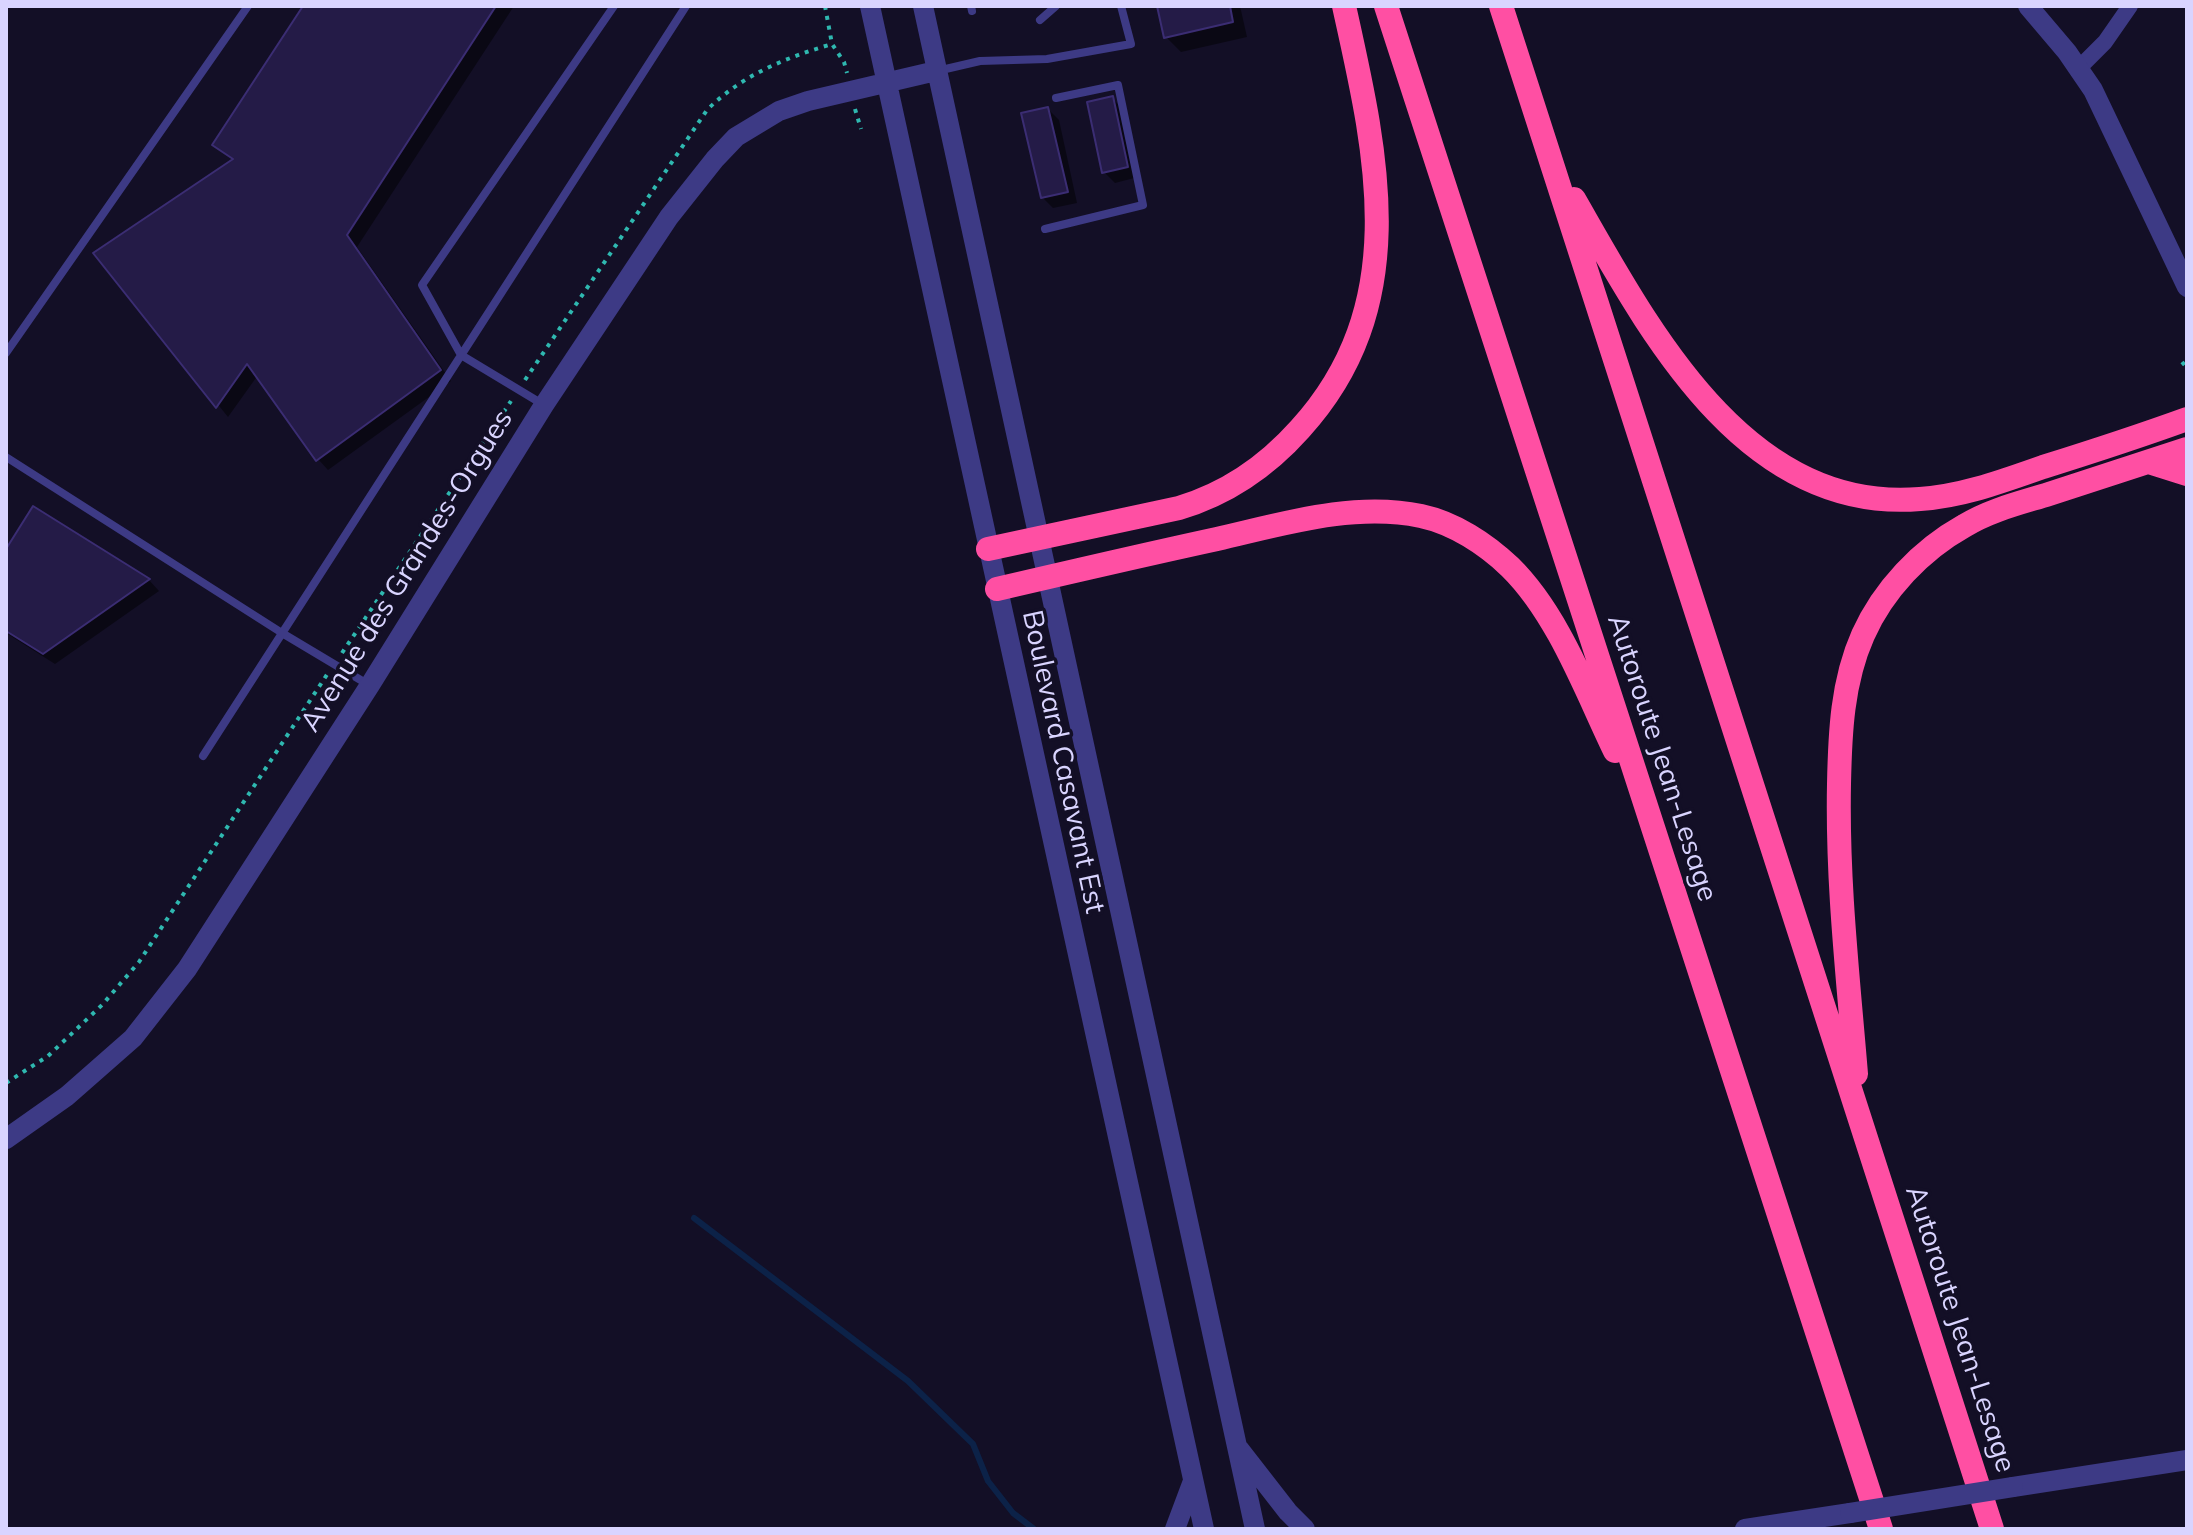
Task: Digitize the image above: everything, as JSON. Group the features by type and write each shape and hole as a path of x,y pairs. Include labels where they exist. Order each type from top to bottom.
{"highway":[{"path":"988,549 1179,508 1216,494 1242,479 1285,445 1320,405 1339,377 1359,335 1370,298 1378,215 1371,142 1344,6"},
{"name":"Autoroute Jean-Lesage","path":"1386,6 1881,1529"},
{"name":"Autoroute Jean-Lesage","path":"1501,6 1992,1529"},
{"path":"1549,155 1637,307 1688,378 1751,443 1782,466 1810,480 1852,494 1880,499 1937,497 1970,491 2187,419"},
{"path":"1860,1116 1842,920 1838,826 1842,722 1852,667 1863,635 1878,606 1899,580 1927,551 1953,532 2004,507 2187,449"},
{"path":"2149,462 2187,474"},
{"path":"997,589 1295,521 1343,513 1404,513 1442,523 1496,555 1536,599 1554,627 1652,827"}],"street":[{"name":"Boulevard Casavant Est","path":"870,6 1204,1529"},
{"name":"Boulevard Casavant Est","path":"923,6 1255,1529"},
{"path":"2028,6 2079,68 2107,116 2187,287"},
{"path":"2079,68 2105,42 2130,6"},
{"name":"Avenue des Grandes-Orgues","path":"6,1139 67,1096 133,1038 187,969 370,685 544,405 669,217 715,159 736,137 779,111 808,101 936,71"},
{"path":"1237,1446 1305,1529"},
{"path":"1745,1529 2187,1460"},
{"path":"1175,1529 1193,1481"}],"lane":[{"path":"6,353 248,6"},
{"path":"544,405 461,355 422,285 614,6"},
{"path":"203,756 686,6"},
{"path":"1040,20 1056,6"},
{"path":"936,71 980,61 1047,59 1131,44 1121,6"},
{"path":"1045,229 1143,205 1118,85 1056,98"},
{"path":"6,457 282,633 370,685"}],"path":[{"path":"825,6 832,44 844,62"},
{"name":"Avenue des Grandes-Orgues","path":"6,1083 48,1056 102,1005 139,962 334,664 707,110 728,90 773,63 832,44"},
{"path":"2182,362 2187,368"}],"building":[{"path":"303,6 496,6 347,235 441,370 316,461 247,364 216,408 93,253 233,159 212,145"},
{"path":"1157,6 1230,6 1233,22 1164,38"},
{"path":"1113,96 1128,167 1102,173 1087,102"},
{"path":"1048,107 1068,192 1041,198 1021,113"},
{"path":"33,506 150,579 43,654 6,631 6,549"}],"waterway":[{"path":"694,1218 908,1381 973,1444 988,1481 1013,1513 1034,1529"}]}
